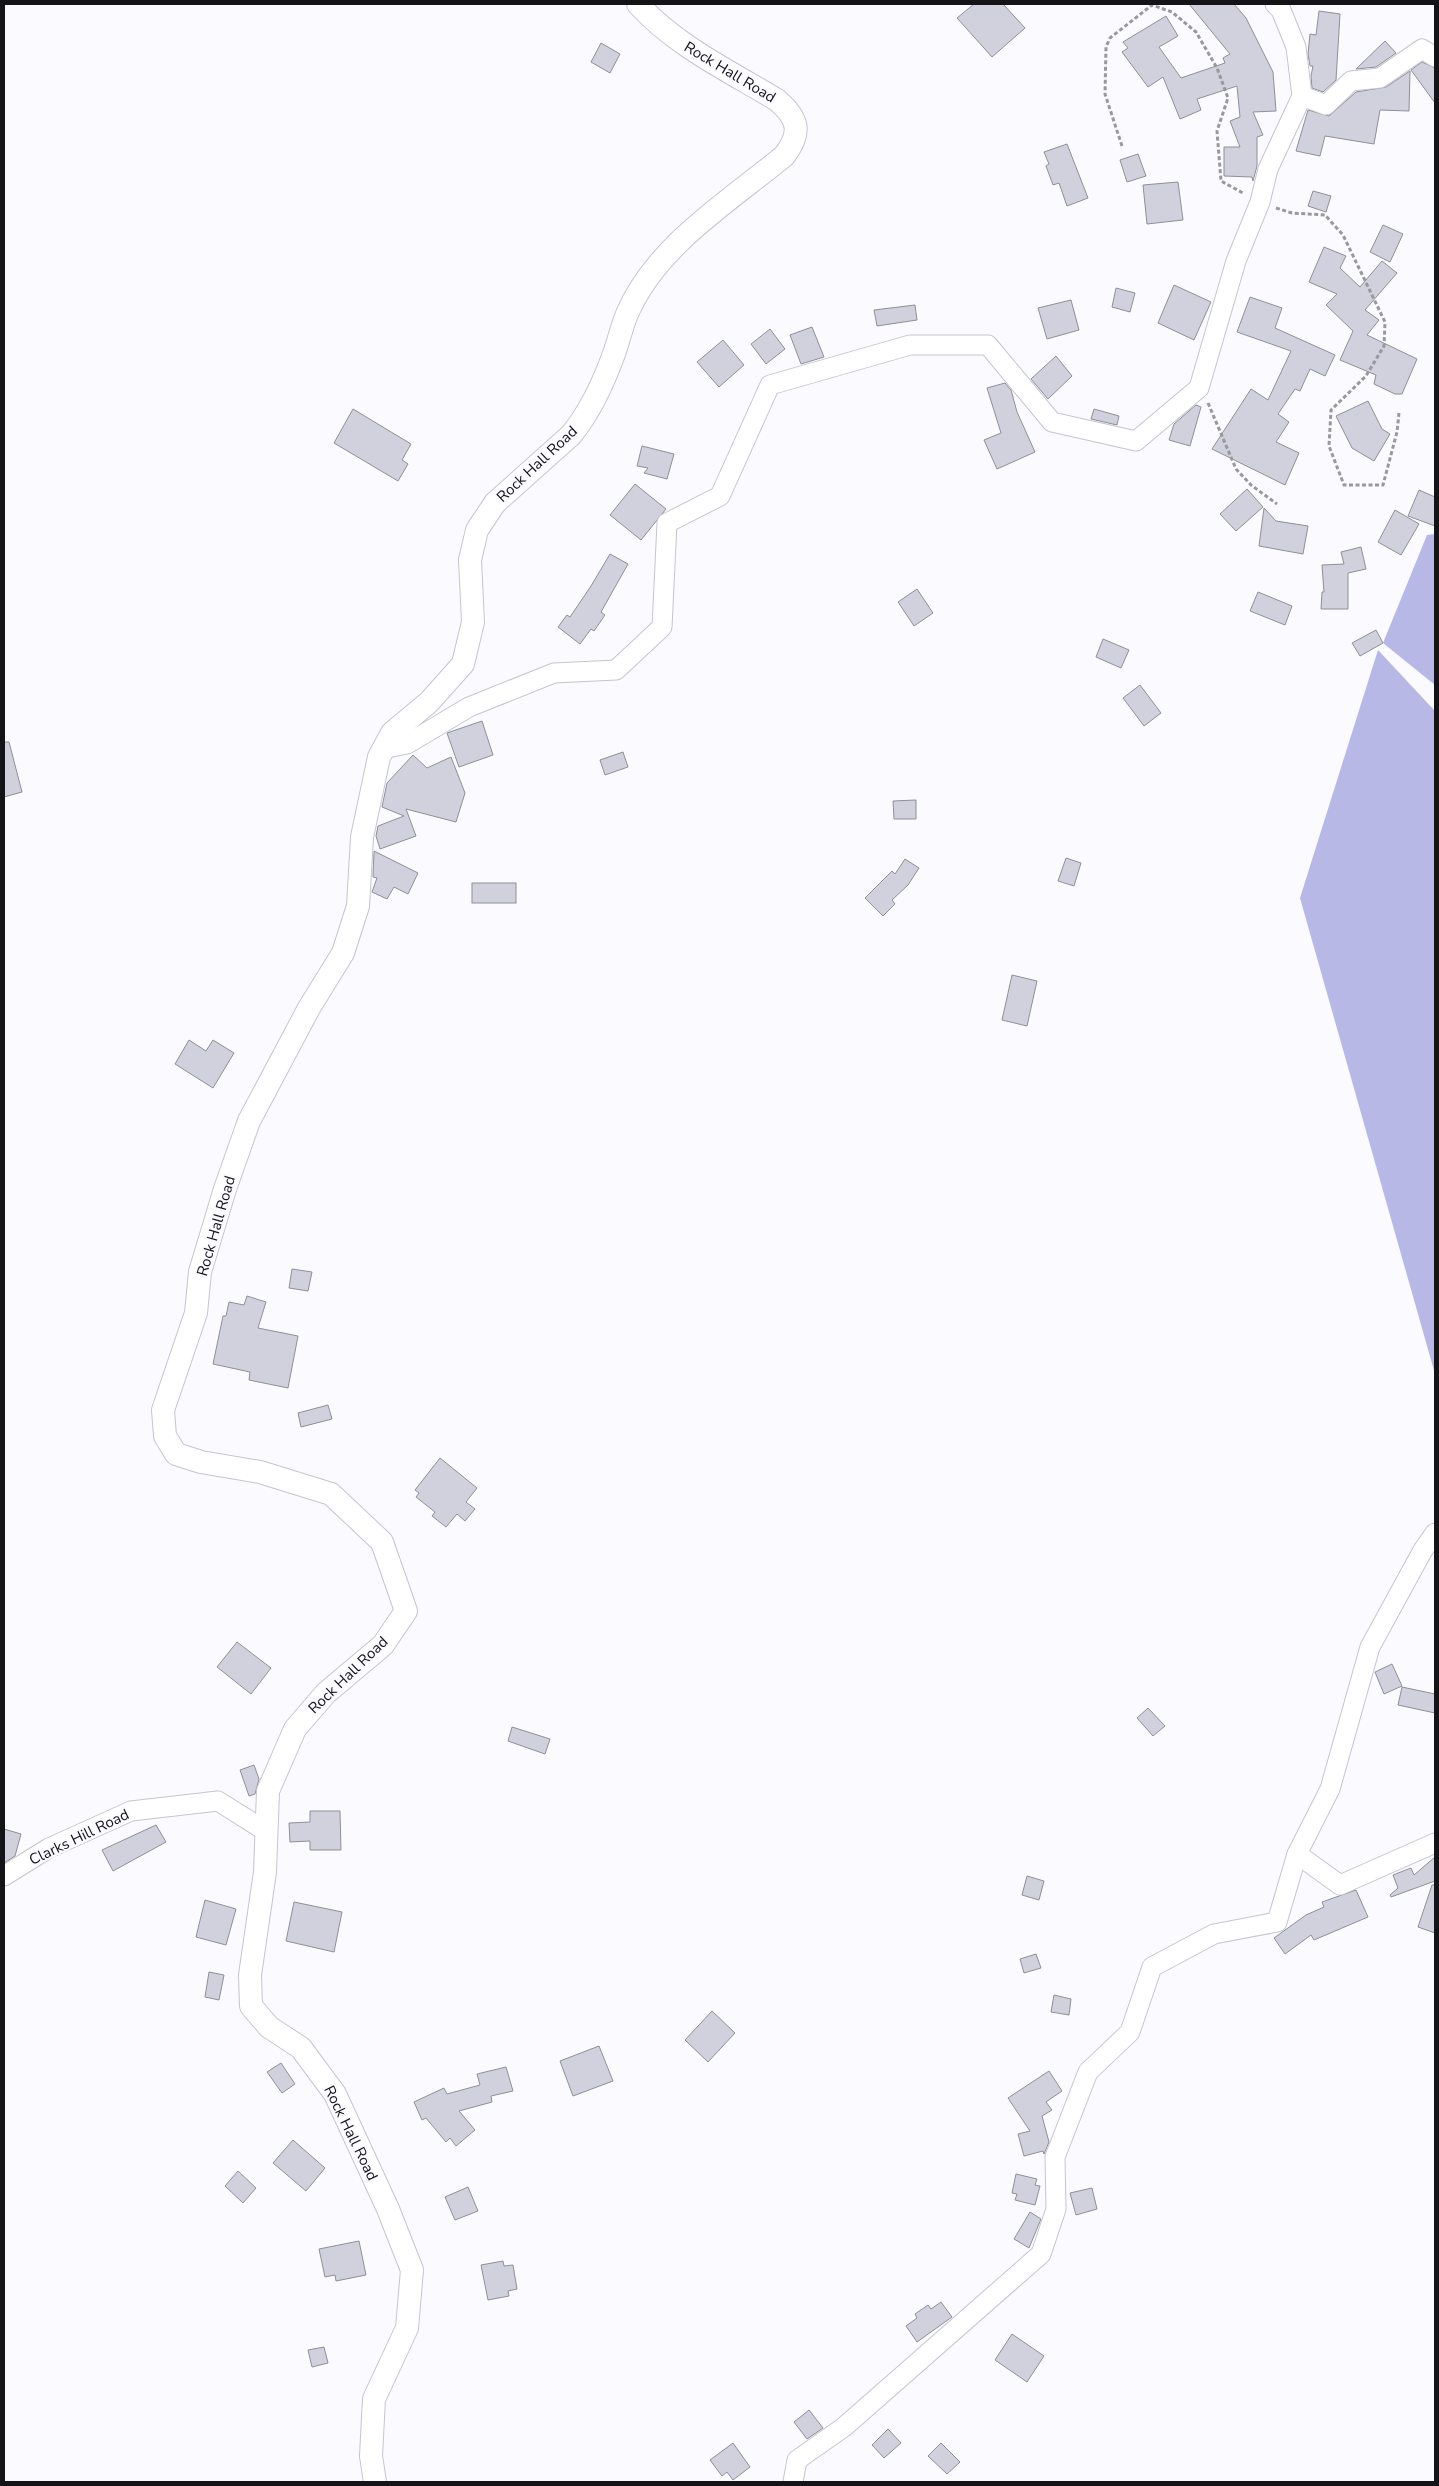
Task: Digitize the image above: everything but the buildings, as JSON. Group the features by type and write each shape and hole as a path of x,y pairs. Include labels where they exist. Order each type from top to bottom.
{"street":[{"name":"Rock Hall Road","path":"375,2482 371,2456 374,2399 407,2328 412,2270 388,2209 335,2094 301,2048 269,2027 251,2006 250,1975 266,1872 268,1791 295,1730 326,1693 383,1645 406,1611 382,1542 332,1494 260,1472 201,1462 176,1454 165,1436 163,1410 196,1313 200,1272 225,1189 249,1121 305,1016 343,953 358,906 362,837 379,757 392,733 429,702 463,664 473,622 470,560 477,530 495,503 571,435 582,422 615,352 627,314 651,273 690,233 784,156 794,143 796,127 790,111 777,100 675,38 654,22 638,4"},
{"path":"379,757 387,748 407,744 470,707 554,673 616,670 636,652 662,627 667,522 720,496 770,385 910,344 988,345 1052,422 1136,441 1198,388 1236,262 1260,202 1268,169 1302,96 1296,47 1281,10 1275,4"},
{"path":"1302,96 1326,105 1351,82 1380,78 1422,50 1435,57"},
{"path":"792,2482 797,2460 844,2427 1041,2254 1056,2209 1055,2157 1088,2072 1130,2032 1152,1967 1214,1934 1276,1922 1298,1854 1330,1789 1370,1647 1423,1550 1435,1533"},
{"name":"Clarks Hill Road","path":"4,1876 49,1848 131,1811 218,1801 267,1832"},
{"path":"1298,1854 1340,1885 1435,1844"}],"path":[{"path":"1122,146 1105,94 1106,47 1110,38 1152,5 1172,12 1196,32 1218,68 1228,98 1217,131 1221,181 1260,202 1292,213 1324,215 1343,235 1385,322 1384,346 1366,376 1331,410 1329,446 1344,485 1383,485 1397,432 1399,413"},
{"path":"1198,388 1225,439 1236,469 1251,485 1278,504"}],"shaded area":[{"path":"1435,534 1435,685 1383,643 1427,535"},
{"path":"1378,650 1435,711 1435,1374 1300,898"}]}
